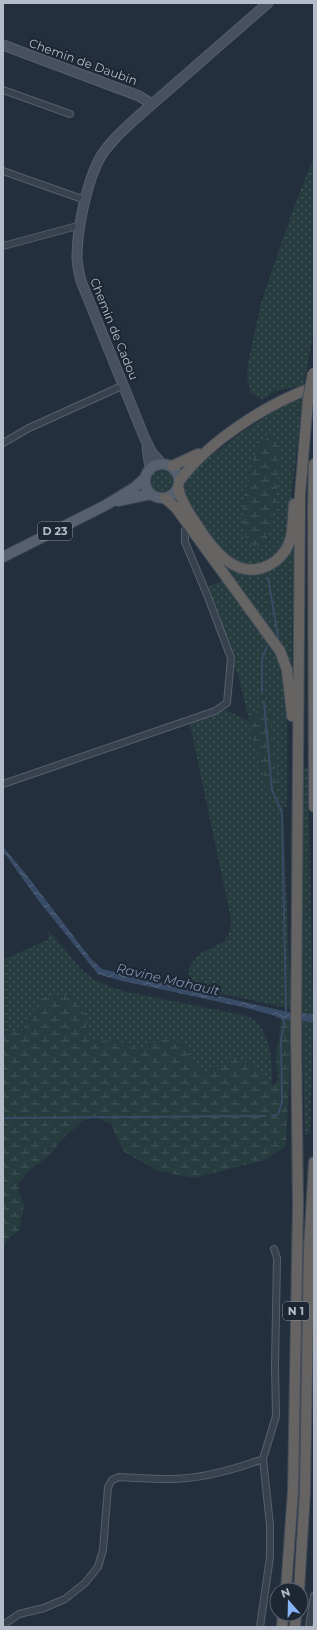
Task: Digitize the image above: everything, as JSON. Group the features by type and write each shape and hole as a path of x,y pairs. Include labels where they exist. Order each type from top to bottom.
{"highway":[{"name":"N 1","path":"287,1582 293,1491 298,1204 296,998 300,494 308,400 313,369"},
{"path":"172,466 208,449 271,406 296,393 314,387"},
{"path":"208,449 190,466 179,484 180,495 187,510 201,531 223,558 236,567 248,570 257,570 277,560 282,556 288,544 291,537 294,502 302,460"},
{"path":"314,464 314,807"},
{"path":"165,498 176,508 188,524 283,656 287,670 297,762"},
{"name":"N 1","path":"299,1582 305,1493 309,1249 314,1162"}],"main road":[{"name":"Chemin de Cadou","path":"161,463 152,453 145,439 81,281 77,254 85,200 96,167 106,149 122,131 268,3"},
{"name":"Chemin de Daubin","path":"3,45 139,96 152,104"},
{"name":"Chemin de Cadou","path":"145,439 150,468"},
{"path":"161,463 172,466 178,472 179,484 174,494 165,498 157,497 151,494 147,489 145,478 150,468 161,463"},
{"name":"D 23","path":"3,557 106,505 134,488 145,478"},
{"name":"D 23","path":"106,505 151,494"}],"street":[{"path":"3,90 70,114"},
{"path":"3,171 85,200"},
{"path":"3,246 81,225"},
{"path":"3,443 29,428 124,385"},
{"path":"3,784 215,712 227,702 231,658 185,542 184,533 188,524"},
{"path":"260,1627 267,1585 271,1539 263,1459 276,1416 275,1366 277,1258 274,1248"},
{"path":"3,1625 19,1614 44,1608 65,1599 85,1583 98,1567 103,1550 108,1488 112,1480 120,1477 170,1479 199,1476 228,1470 263,1459"},
{"path":"308,1627 314,1596"}],"green space":[{"path":"314,157 314,330 304,385 275,391 261,399 251,393 247,377 248,363 261,303 295,204"},
{"path":"303,395 287,538 280,555 254,567 233,563 210,537 204,525 188,504 185,486 188,475 195,466 210,457 235,437 277,409"},
{"path":"269,437 274,437 278,440 279,465 277,494 268,533 263,544 256,546 252,545 246,539 243,527 243,512 252,463 262,442"},
{"path":"162,466 172,470 176,480 172,490 162,494 152,490 148,480 152,470"},
{"path":"292,550 294,550 292,665 290,666 281,646 227,568 246,574 264,573 279,565"},
{"path":"225,580 266,635 282,665 287,703 287,807 283,807 291,1009 196,988 191,980 188,970 198,955 226,939 230,928 231,919 189,720 219,710 227,710 249,721 240,681 236,670 233,667 231,653 207,587","holes":["272,715 276,792 271,792 266,786 249,721"]},
{"path":"270,586 272,588 277,625 275,627 269,610 268,587"},
{"path":"258,709 268,709 272,715 276,792 270,792 266,786 251,733 249,721"},
{"path":"303,768 310,768 309,815 313,1015 302,1013"},
{"path":"48,931 80,968 94,980 122,991 247,1016 252,1019 264,1032 270,1049 272,1084 266,1082 248,1063 227,1059 215,1069 203,1073 189,1059 187,1049 151,1043 138,1049 119,1042 95,1039 89,1037 87,1033 87,1026 35,1008 33,1017 21,1031 3,1034 3,960 47,940 49,936"},
{"path":"56,995 69,996 81,1005 84,1011 88,1034 93,1039 117,1041 138,1049 161,1039 174,1040 182,1043 187,1049 189,1059 203,1073 216,1069 227,1059 237,1057 248,1063 266,1082 274,1085 278,1080 276,1060 281,1019 292,1020 286,1146 265,1160 194,1178 158,1171 123,1151 111,1124 95,1117 84,1120 62,1139 50,1155 30,1170 18,1184 24,1206 19,1230 8,1239 3,1247 3,1034 21,1031 33,1017 35,1008 42,998"},
{"path":"308,1020 313,1022 310,1133 305,1135 302,1021"}],"water":[{"path":"3,847 25,873 91,959 102,969 292,1013 314,1015 314,1022 281,1019 243,1007 118,980 98,974 38,900 3,851"}],"waterway":[{"path":"268,578 278,636"},
{"path":"262,692 262,659 267,646"},
{"path":"264,702 272,790 282,813 286,1012"},
{"path":"272,1116 278,1114 282,1103 281,1039 284,1025 283,1018"},
{"path":"3,1118 265,1116"}],"water label":[{"name":"Ravine Mahault","path":"168,979"}]}
